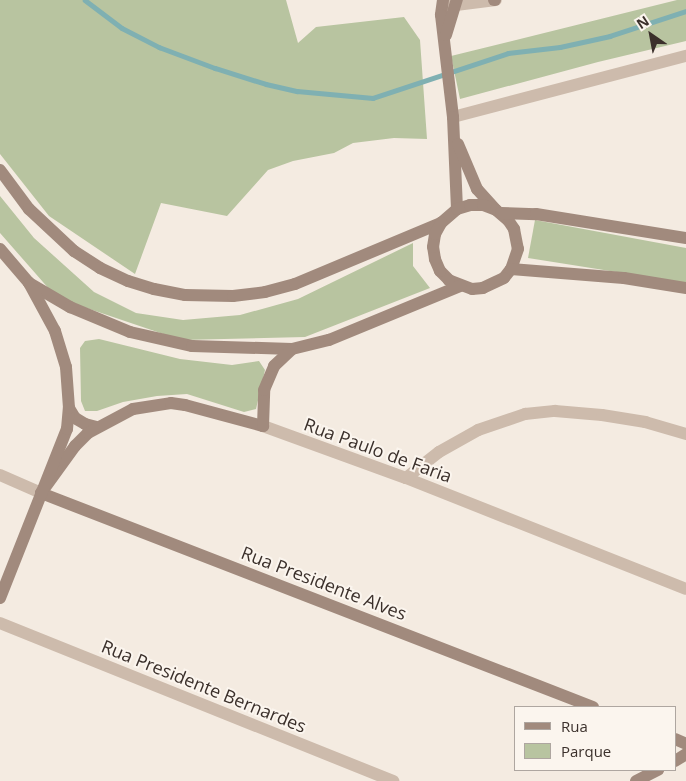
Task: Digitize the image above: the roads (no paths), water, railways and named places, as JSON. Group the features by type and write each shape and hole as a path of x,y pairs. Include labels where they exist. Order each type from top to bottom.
{"street":[{"path":"457,209 453,117 442,2 495,0"},
{"path":"445,44 457,2"},
{"path":"453,117 686,56"},
{"path":"441,222 435,234 433,247 440,271 449,280 460,286 472,289 489,286 504,278 511,269 518,249 514,229 477,189 454,135"},
{"path":"0,170 29,210 74,251 100,268 128,280 154,289 185,295 241,295 265,292 295,284 441,222 457,209 470,205 483,205 498,211 536,214 686,238"},
{"path":"0,249 29,283 55,331 66,367 69,408 67,429 0,598"},
{"path":"511,269 624,278 686,288"},
{"path":"29,283 70,307 130,332 192,346 292,348 329,340 460,286"},
{"path":"263,426 264,390 274,366 292,348"},
{"name":"Rua Paulo de Faria","path":"41,493 75,446 96,427 133,409 171,403 263,426 406,478 686,589"},
{"path":"69,408 76,418 85,424 96,427"},
{"path":"406,478 439,452 478,430 525,414 555,411 602,414 645,422 686,434"},
{"path":"0,475 41,493"},
{"name":"Rua Presidente Alves","path":"41,493 590,706"},
{"name":"Rua Presidente Bernardes","path":"0,623 394,781"},
{"path":"636,781 656,771"}],"waterway":[{"path":"85,0 122,28 159,47 215,68 266,84 297,91 373,98 508,53 560,47 610,36 686,11"}]}
